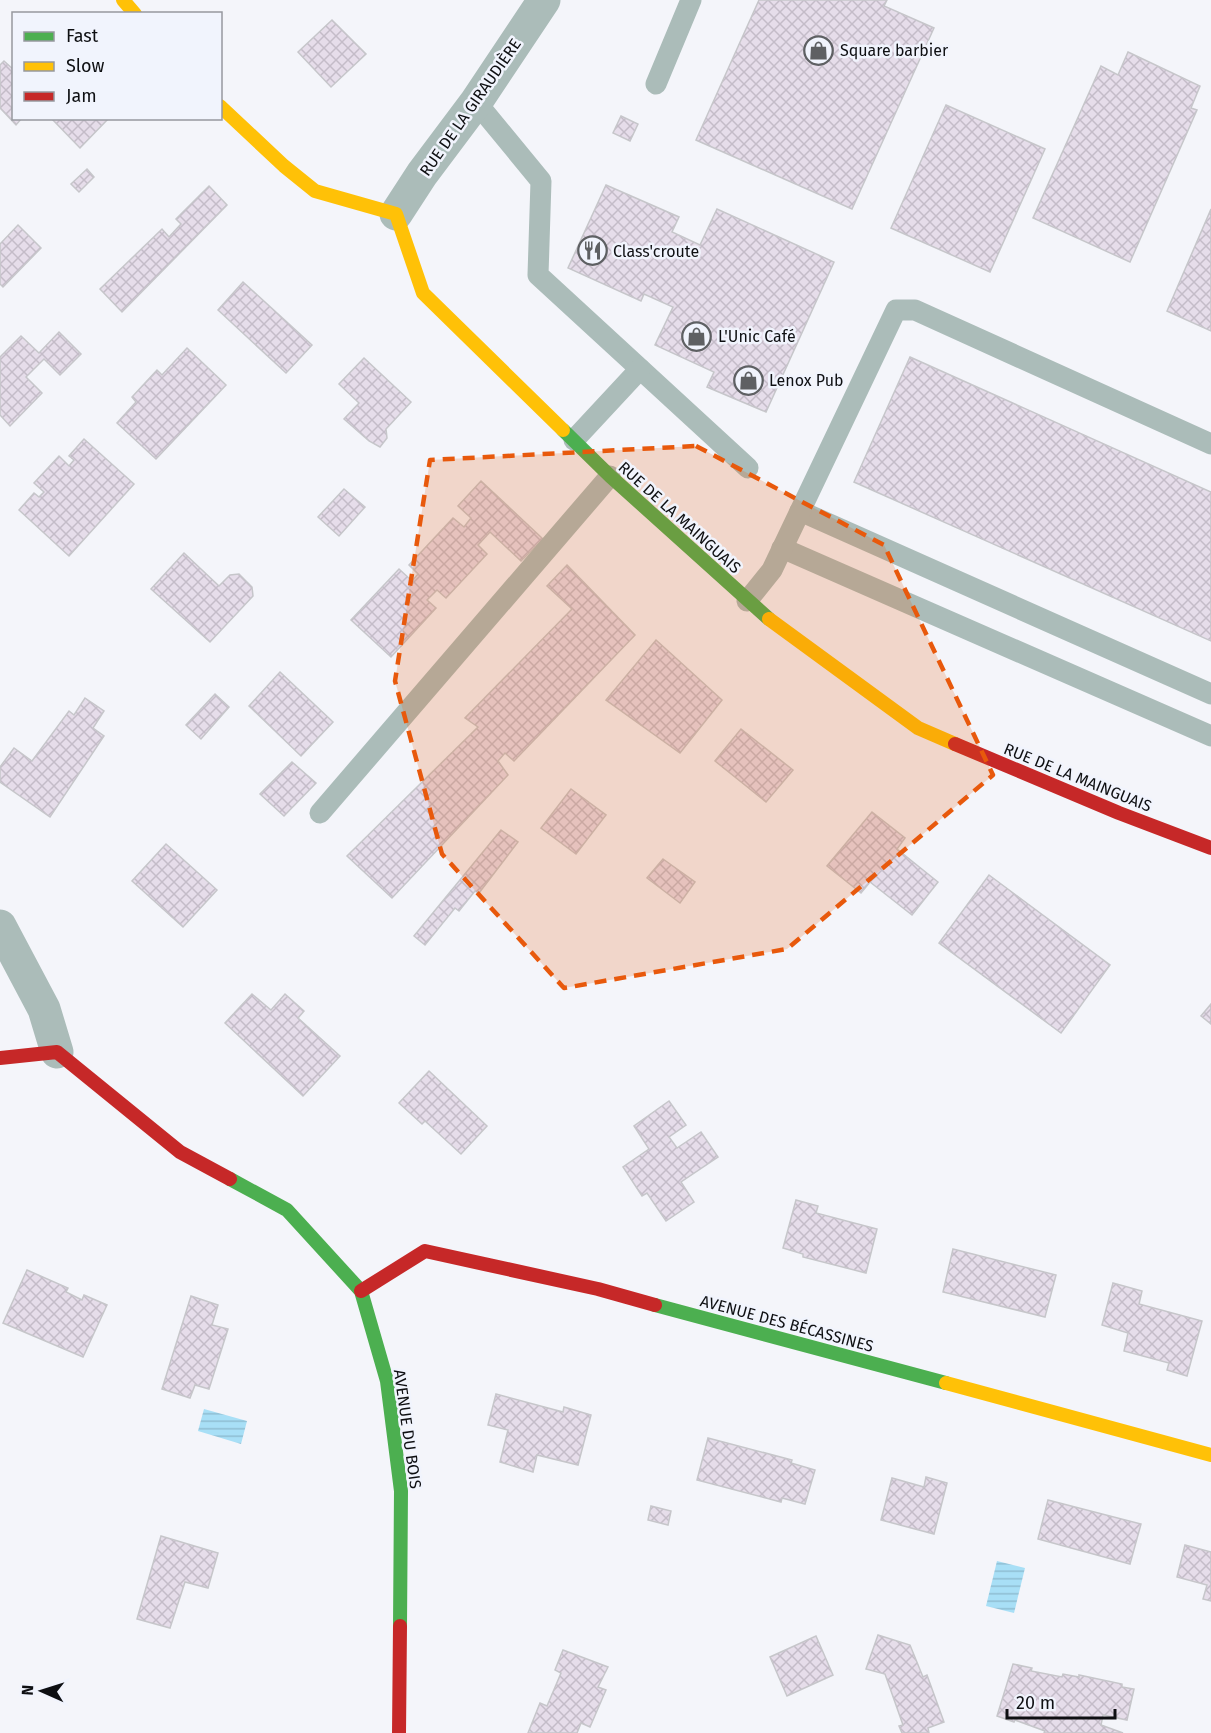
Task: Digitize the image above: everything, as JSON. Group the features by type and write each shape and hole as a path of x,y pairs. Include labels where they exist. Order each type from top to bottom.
{"street":[{"path":"123,0 133,12"},
{"name":"RUE DE LA GIRAUDIÈRE","path":"396,214 422,174 476,102 544,0"},
{"path":"222,108 284,166 315,191 396,214"},
{"name":"RUE DE LA MAINGUAIS","path":"396,214 423,293 610,476 758,611 918,728 1119,813 1211,848"},
{"path":"0,926 44,1009 57,1052 0,1058"},
{"name":"AVENUE DU BOIS","path":"57,1052 180,1152 287,1210 361,1292 387,1381 401,1491 399,1733"},
{"name":"AVENUE DES BÉCASSINES","path":"361,1292 425,1251 598,1289 1211,1455"}],"lane":[{"path":"656,84 691,0"},
{"path":"476,102 541,181 538,275 748,468"},
{"path":"747,601 772,570 896,310 915,310 1211,444"},
{"path":"574,440 640,369"},
{"path":"320,813 610,476"},
{"path":"800,511 1211,694"},
{"path":"782,548 1211,736"}],"highlighted area":[{"path":"696,446 884,545 993,775 787,949 564,988 442,854 395,681 430,460"}],"water":[{"path":"204,1409 247,1421 241,1444 198,1431"},
{"path":"997,1561 1025,1568 1014,1613 986,1606"}],"building":[{"path":"759,0 887,0 884,6 934,28 852,209 696,140"},
{"path":"332,20 366,54 331,87 298,52"},
{"path":"1128,52 1200,86 1191,108 1197,110 1130,262 1033,218 1101,66 1118,75"},
{"path":"4,61 12,68 12,120 20,120 16,125 0,108 0,65"},
{"path":"946,105 1045,149 990,272 891,228"},
{"path":"621,116 638,124 630,141 613,133"},
{"path":"53,120 107,120 80,148"},
{"path":"87,169 94,177 79,192 71,184"},
{"path":"606,185 679,217 672,232 700,245 717,209 834,262 766,412 707,387 714,372 655,345 673,307 644,294 641,301 568,268"},
{"path":"209,186 227,205 122,312 100,289 162,229 169,237 181,224 176,219"},
{"path":"1211,209 1211,331 1167,311"},
{"path":"18,225 41,248 3,287 0,284 0,244"},
{"path":"243,282 312,345 286,373 218,310"},
{"path":"59,332 81,354 60,375 44,359 26,377 42,393 10,426 0,415 0,357 21,336 39,353"},
{"path":"187,348 226,385 156,459 117,423 136,402 132,397 157,370 162,375"},
{"path":"910,357 1211,492 1211,641 854,482"},
{"path":"364,358 411,402 386,429 387,438 380,447 369,441 344,419 359,403 339,384"},
{"path":"84,439 134,484 69,556 19,510 34,493 39,497 44,492 34,483 59,456 69,466 74,460 69,456"},
{"path":"481,481 543,539 521,561 490,532 478,545 487,554 446,598 437,590 427,600 436,608 391,657 351,620 399,569 412,581 418,574 409,565 453,518 464,527 471,518 458,506"},
{"path":"344,489 365,507 339,536 318,517"},
{"path":"184,553 219,586 230,575 239,574 252,587 253,596 210,642 151,589"},
{"path":"567,565 635,635 514,761 505,753 498,761 508,775 392,898 347,856 478,727 465,718 572,609 547,586"},
{"path":"656,640 722,700 680,753 606,700"},
{"path":"280,672 333,722 301,756 249,706"},
{"path":"215,694 229,707 201,739 186,725"},
{"path":"85,698 104,711 93,728 104,736 50,817 0,782 0,767 14,748 32,761 69,711 74,715"},
{"path":"741,729 793,770 766,802 715,761"},
{"path":"292,762 316,783 284,816 260,794"},
{"path":"571,789 606,815 576,854 541,828"},
{"path":"872,812 905,838 897,849 938,882 912,915 870,882 861,893 827,866"},
{"path":"501,830 518,842 479,893 475,891 459,911 455,908 425,945 414,936"},
{"path":"166,844 217,890 183,927 132,881"},
{"path":"663,859 695,882 680,903 647,878"},
{"path":"989,875 1110,965 1061,1033 939,943"},
{"path":"252,994 271,1010 285,994 304,1011 298,1018 340,1056 303,1096 225,1023"},
{"path":"1211,1004 1211,1024 1201,1016"},
{"path":"429,1071 487,1126 461,1154 425,1121 422,1124 399,1103"},
{"path":"669,1101 686,1125 669,1137 677,1148 701,1132 718,1157 681,1182 694,1202 666,1221 647,1193 642,1196 623,1167 649,1149 634,1126"},
{"path":"796,1200 818,1206 816,1213 877,1229 866,1273 803,1257 803,1254 783,1248"},
{"path":"953,1249 1056,1275 1045,1317 943,1292"},
{"path":"27,1270 68,1288 66,1292 82,1300 84,1295 107,1305 83,1357 3,1323"},
{"path":"1113,1283 1142,1291 1139,1304 1202,1321 1187,1376 1167,1370 1169,1363 1124,1351 1128,1333 1102,1325"},
{"path":"191,1296 218,1305 212,1325 228,1329 209,1389 195,1385 190,1398 162,1389"},
{"path":"496,1394 563,1412 564,1407 591,1415 578,1465 537,1455 533,1472 500,1462 508,1430 488,1425"},
{"path":"708,1438 792,1460 791,1463 815,1470 805,1504 782,1498 781,1502 697,1480"},
{"path":"926,1477 947,1483 934,1534 881,1520 892,1478 924,1487"},
{"path":"1048,1500 1141,1524 1130,1564 1038,1539"},
{"path":"651,1506 671,1511 668,1525 648,1520"},
{"path":"161,1536 218,1553 208,1588 185,1582 170,1628 137,1619"},
{"path":"1185,1545 1211,1552 1211,1601 1203,1599 1207,1585 1177,1577"},
{"path":"878,1635 910,1645 923,1677 927,1675 944,1722 928,1728 929,1733 902,1733 899,1726 903,1725 885,1674 866,1669"},
{"path":"816,1636 833,1675 787,1696 770,1657"},
{"path":"563,1650 608,1667 598,1687 606,1690 590,1727 581,1723 577,1733 528,1733 540,1703 547,1706 561,1673 555,1670"},
{"path":"1013,1664 1032,1668 1031,1671 1062,1677 1063,1674 1079,1677 1079,1675 1122,1684 1122,1687 1134,1689 1127,1720 1103,1715 1101,1725 1123,1733 1044,1733 1045,1731 1015,1720 1014,1722 997,1716"}],"traffic: fast":[{"path":"563,430 610,476 769,619"},
{"path":"230,1179 287,1210 361,1291 387,1381 401,1491 400,1626"},
{"path":"655,1305 946,1383"}],"traffic: slow":[{"path":"123,0 133,12"},
{"path":"222,108 284,166 315,191 396,214 423,293 563,430"},
{"path":"769,619 918,728 955,744"},
{"path":"946,1383 1211,1455"}],"traffic: jam":[{"path":"955,744 1119,813 1211,848"},
{"path":"0,1058 57,1052 180,1152 230,1179"},
{"path":"361,1291 425,1251 598,1289 655,1305"},
{"path":"399,1733 400,1626"}],"place":[{"name":"Square barbier","path":"819,50"},
{"name":"Class'croute","path":"592,251"},
{"name":"L'Unic Café","path":"697,336"},
{"name":"Lenox Pub","path":"748,380"}]}
